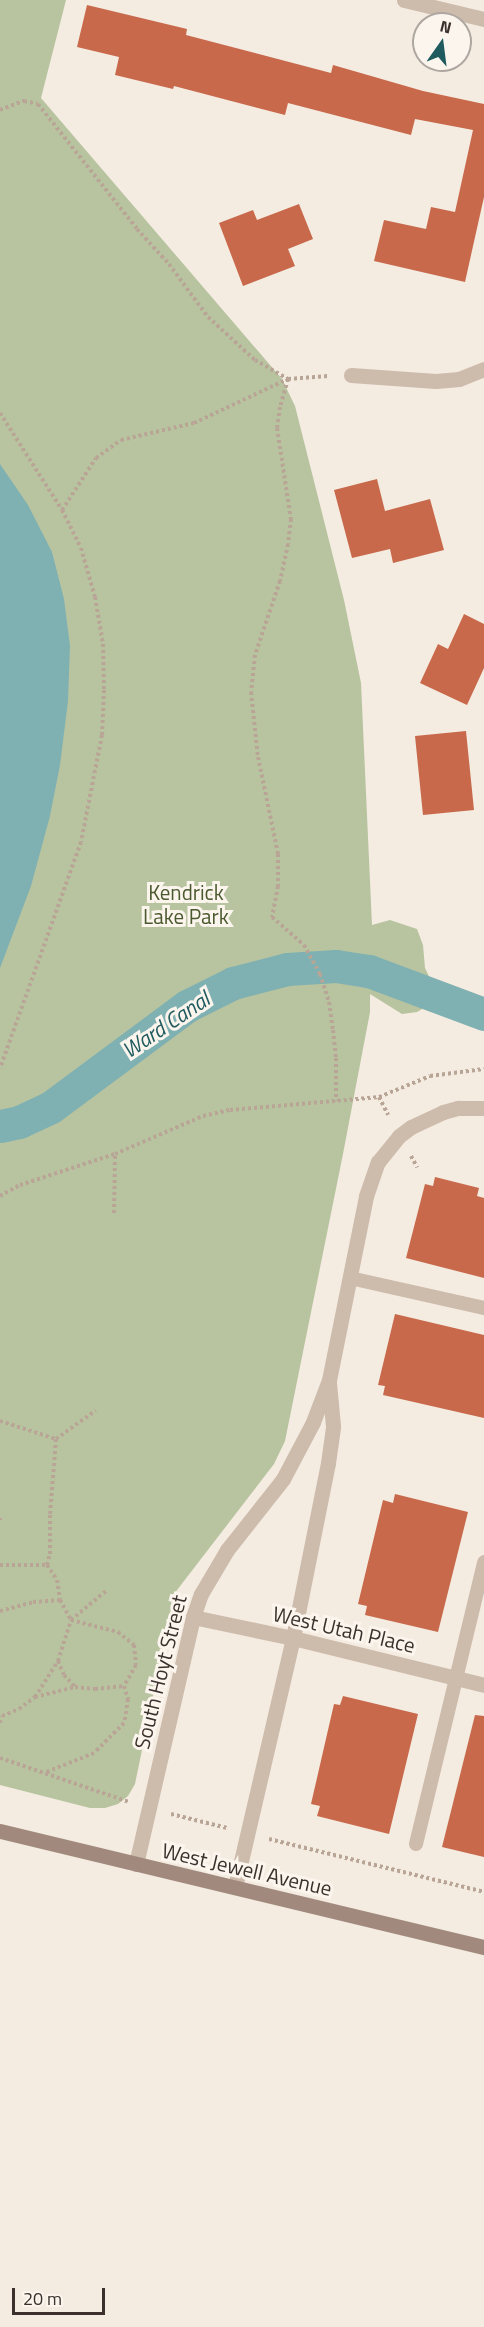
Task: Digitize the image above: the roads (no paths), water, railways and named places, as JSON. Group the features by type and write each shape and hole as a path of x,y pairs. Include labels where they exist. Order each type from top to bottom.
{"main road":[{"name":"West Jewell Avenue","path":"0,1831 484,1947"}],"street":[{"path":"404,0 484,19"},
{"path":"351,375 435,381 459,379 484,369"},
{"name":"South Hoyt Street","path":"136,1864 193,1617 210,1577 227,1550 283,1479 299,1452 329,1380 366,1196 378,1161 399,1136 443,1112 458,1108 484,1108"},
{"name":"South Hoyt Street","path":"235,1887 293,1638 330,1451 333,1426 329,1380"},
{"name":"West Utah Place","path":"193,1617 293,1638 484,1685"}],"lane":[{"path":"350,1278 484,1308"},
{"path":"416,1844 484,1562"}],"water":[{"path":"0,464 28,505 52,552 64,599 70,646 68,701 60,765 50,816 31,886 0,968"}],"waterway":[{"name":"Ward Canal","path":"0,1126 19,1122 51,1107 187,1006 233,983 287,969 336,966 369,971 484,1014"}],"park label":[{"name":"Kendrick Lake Park","path":"186,904"}]}
